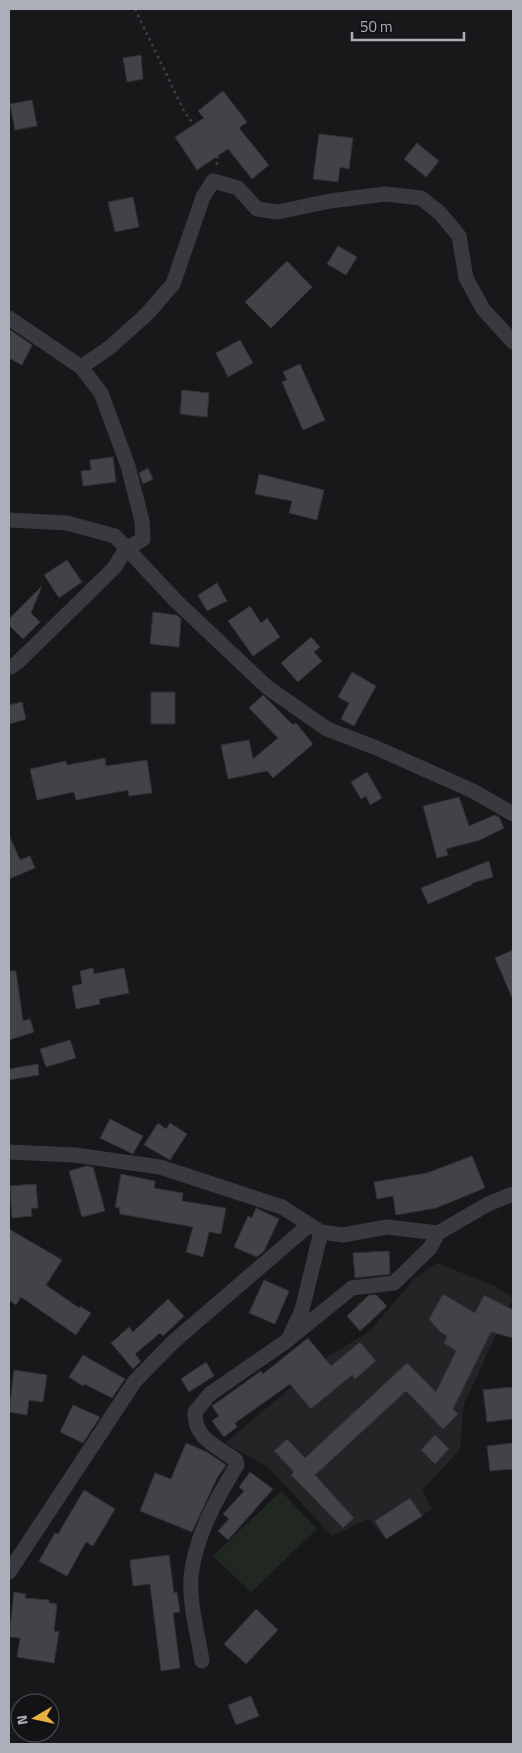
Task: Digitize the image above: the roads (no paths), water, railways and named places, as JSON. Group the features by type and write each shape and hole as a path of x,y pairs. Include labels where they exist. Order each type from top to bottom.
{"street":[{"path":"81,367 109,348 147,314 173,284 204,197 213,181 238,188 257,209 278,212 330,201 385,194 421,198 440,213 460,236 466,278 483,309 513,342"},
{"path":"9,318 81,367 101,393 128,466 142,521 143,539 126,549 114,568 17,663 9,668"},
{"path":"9,520 66,523 115,536 176,601 267,688 327,730 379,749 474,792 513,814"},
{"path":"9,1152 75,1155 160,1167 282,1207 315,1228 343,1235 387,1227 438,1233"},
{"path":"202,1661 192,1600 191,1577 208,1516 237,1465 236,1460 205,1439 196,1428 194,1412 210,1394 288,1340 352,1288 394,1283 430,1248 438,1233 488,1204 513,1194"},
{"path":"288,1340 302,1310 315,1228"},
{"path":"9,1572 135,1381 173,1342 315,1228"}]}
